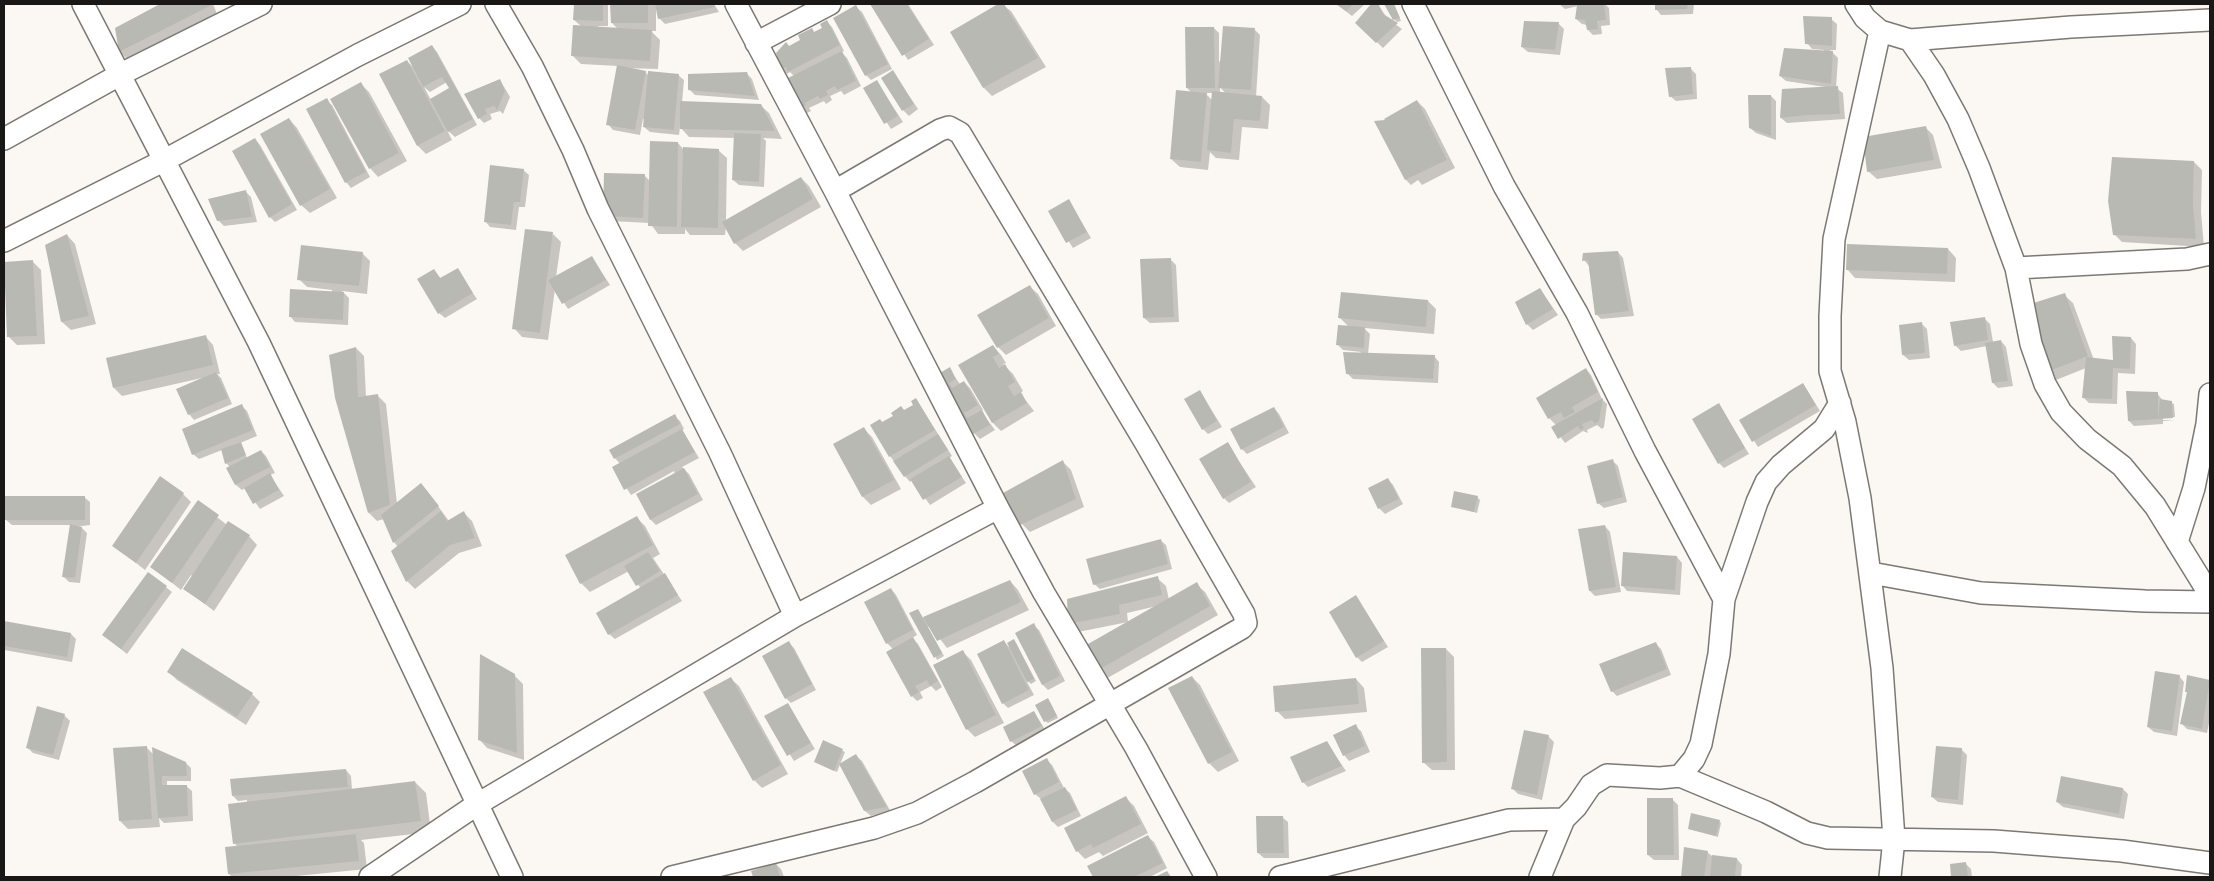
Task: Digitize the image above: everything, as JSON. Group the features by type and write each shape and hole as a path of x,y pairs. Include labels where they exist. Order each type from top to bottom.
{"street":[{"path":"83,4 259,343 476,805 512,877"},
{"path":"4,139 121,74 260,4"},
{"path":"4,241 165,160 358,55 460,4"},
{"path":"496,4 540,83 617,249 720,453 795,616"},
{"path":"736,4 835,191 998,508 1044,593 1136,748 1206,877"},
{"path":"756,43 830,4"},
{"path":"1413,4 1504,186 1577,313 1645,451 1724,599"},
{"path":"1856,4 1865,18 1880,31 1910,40 2072,27 2210,20"},
{"path":"1880,31 1834,238 1830,316 1830,371 1840,403 1860,498 1871,573 1882,668 1894,839 1890,877"},
{"path":"1910,40 1934,75 1958,119 2016,268 2031,344 2045,384 2061,412 2087,438 2122,466 2154,506 2210,594"},
{"path":"672,877 729,871 874,828 917,813 975,782 1242,628 1246,623 1244,614 1140,433 960,134 949,127 940,130 835,191"},
{"path":"2016,268 2187,259 2210,254"},
{"path":"2177,542 2194,488 2207,424 2210,394"},
{"path":"1680,776 1694,759 1701,744 1719,654 1724,599 1757,502 1766,482 1781,465 1824,429 1840,403"},
{"path":"370,877 476,805 795,616 998,508"},
{"path":"1871,573 1981,593 2146,602 2210,602"},
{"path":"1540,877 1564,819 1576,808 1591,785 1607,775 1660,778 1680,776 1766,812 1807,833 1828,838 1994,841 2122,851 2210,864"},
{"path":"1280,877 1509,820 1564,819"}],"building":[{"path":"160,4 209,4 210,6 119,52 115,28"},
{"path":"574,4 603,4 603,21 573,20"},
{"path":"610,4 648,4 648,23 611,23"},
{"path":"655,4 713,4 715,7 658,19"},
{"path":"870,4 907,4 929,39 902,56"},
{"path":"998,4 1004,4 1038,58 983,88 950,32"},
{"path":"1336,4 1354,4 1346,11"},
{"path":"1371,4 1378,4 1383,14 1398,23 1376,43 1355,23"},
{"path":"1384,4 1394,4 1400,18 1393,20"},
{"path":"1604,4 1606,20 1597,21 1598,29 1587,30 1585,20 1575,19 1577,5"},
{"path":"1655,4 1688,4 1687,9 1655,10"},
{"path":"856,5 888,64 865,76 833,18"},
{"path":"1803,16 1832,17 1832,46 1805,44"},
{"path":"827,20 840,45 788,72 786,67 780,69 776,53 786,42 789,46 800,40 798,35 812,28 814,32 822,28 820,24"},
{"path":"1524,21 1559,22 1555,50 1521,47"},
{"path":"573,25 652,30 650,61 571,56"},
{"path":"1223,26 1255,28 1251,90 1218,88"},
{"path":"1185,27 1214,27 1215,88 1186,88"},
{"path":"432,45 473,119 448,132 430,99 449,88 442,77 423,87 408,58"},
{"path":"1784,48 1833,51 1831,84 1779,76"},
{"path":"842,51 856,81 837,90 835,86 826,91 828,95 820,99 818,96 805,103 806,105 799,109 784,80"},
{"path":"407,60 445,131 417,146 379,74"},
{"path":"617,65 646,71 635,130 606,125"},
{"path":"1691,67 1693,94 1669,97 1665,68"},
{"path":"893,70 914,104 902,111 881,78"},
{"path":"648,71 679,74 674,130 643,127"},
{"path":"747,72 755,96 688,90 688,74"},
{"path":"500,79 505,91 497,110 494,106 485,109 487,114 478,119 464,94"},
{"path":"877,80 898,116 884,124 863,88"},
{"path":"361,82 399,153 369,169 330,99"},
{"path":"1838,86 1840,114 1780,118 1782,89"},
{"path":"1176,90 1207,93 1201,162 1170,159"},
{"path":"1212,91 1262,96 1260,121 1234,119 1231,153 1207,150"},
{"path":"1748,95 1771,95 1771,136 1749,128"},
{"path":"327,98 366,172 345,183 306,109"},
{"path":"1417,100 1447,160 1405,180 1374,121 1385,120"},
{"path":"680,101 761,104 775,131 680,129"},
{"path":"289,118 330,189 300,206 260,134"},
{"path":"1926,126 1934,160 1867,172 1863,137"},
{"path":"734,133 761,134 759,182 732,180"},
{"path":"255,138 292,204 269,218 232,151"},
{"path":"650,141 678,142 677,227 648,226"},
{"path":"683,147 719,149 718,228 681,227"},
{"path":"2112,157 2194,161 2193,203 2196,239 2113,235 2108,201"},
{"path":"490,165 524,169 520,202 514,202 511,225 484,222"},
{"path":"604,173 645,174 643,218 603,216"},
{"path":"801,177 813,199 734,244 722,222"},
{"path":"246,190 252,217 217,221 208,199"},
{"path":"1069,199 1087,232 1066,243 1048,211"},
{"path":"525,229 553,232 540,333 512,329"},
{"path":"67,234 89,316 61,322 45,245"},
{"path":"1847,244 1948,248 1947,274 1846,270"},
{"path":"301,245 363,252 359,286 297,280"},
{"path":"1618,251 1629,311 1595,315 1588,260 1582,261 1583,253"},
{"path":"592,256 606,280 562,304 548,280"},
{"path":"1171,258 1174,317 1143,318 1140,259"},
{"path":"33,260 37,336 7,337 4,262"},
{"path":"458,268 473,293 438,314 417,279 434,269 440,278"},
{"path":"1030,285 1049,318 997,348 977,315"},
{"path":"1540,288 1553,309 1526,325 1515,302"},
{"path":"290,289 344,292 343,320 289,317"},
{"path":"1341,292 1428,300 1426,327 1338,318"},
{"path":"2065,293 2088,356 2047,372 2027,305"},
{"path":"1985,317 1988,340 1954,346 1950,322"},
{"path":"1922,322 1925,353 1902,355 1899,325"},
{"path":"1338,325 1365,327 1364,348 1336,345"},
{"path":"206,335 213,365 113,388 106,358"},
{"path":"2112,336 2131,337 2130,369 2113,368 2112,399 2082,398 2086,357 2113,360"},
{"path":"2001,340 2008,381 1992,383 1985,343"},
{"path":"993,345 999,354 993,357 999,368 1005,364 1015,382 1008,386 1014,396 1021,392 1027,403 992,423 958,365"},
{"path":"356,347 358,397 378,394 390,505 368,513 335,398 329,355"},
{"path":"1343,352 1435,355 1433,379 1346,374"},
{"path":"950,367 956,379 949,383 952,388 964,381 978,405 964,413 967,418 982,410 990,425 973,434 938,374"},
{"path":"1586,368 1598,392 1572,407 1575,412 1564,418 1561,412 1548,419 1536,398"},
{"path":"216,372 228,398 188,415 176,389"},
{"path":"1803,383 1816,405 1752,442 1739,420"},
{"path":"1200,390 1217,421 1202,430 1184,399"},
{"path":"2126,391 2158,392 2158,419 2128,421"},
{"path":"916,398 935,430 889,457 870,425 880,419 882,422 893,416 891,413 901,406 904,410 913,405 911,401"},
{"path":"1603,398 1599,421 1595,424 1592,420 1582,424 1584,428 1580,430 1578,426 1558,439 1551,427"},
{"path":"2160,399 2172,401 2173,418 2158,419"},
{"path":"1719,403 1745,448 1718,464 1692,419"},
{"path":"242,404 253,430 192,455 182,429"},
{"path":"1274,407 1284,427 1241,450 1230,429"},
{"path":"675,414 680,424 614,459 609,450"},
{"path":"864,427 894,480 862,497 833,444"},
{"path":"682,429 695,452 624,490 612,467"},
{"path":"938,434 948,450 904,477 893,461"},
{"path":"241,442 246,455 225,464 221,449"},
{"path":"1228,442 1251,482 1223,499 1199,459"},
{"path":"261,450 270,467 235,485 226,468"},
{"path":"949,456 962,477 923,500 910,479"},
{"path":"1613,459 1623,497 1597,504 1587,466"},
{"path":"1063,460 1076,499 1020,525 1003,493"},
{"path":"684,468 698,494 650,520 636,494"},
{"path":"270,473 279,490 253,504 244,488"},
{"path":"160,476 184,493 136,563 112,546"},
{"path":"1388,478 1399,499 1378,509 1368,488"},
{"path":"421,483 439,506 393,543 381,515"},
{"path":"1454,491 1478,496 1474,512 1451,507"},
{"path":"5,496 85,496 85,520 5,520"},
{"path":"198,500 219,515 172,583 150,567"},
{"path":"441,511 447,521 464,511 475,538 450,545 406,582 391,551"},
{"path":"637,516 653,545 580,584 565,555"},
{"path":"228,521 250,535 205,604 183,589"},
{"path":"70,524 82,527 75,578 62,577"},
{"path":"1605,525 1616,587 1589,591 1578,529"},
{"path":"1161,539 1168,564 1093,585 1086,559"},
{"path":"648,552 660,571 636,586 624,566"},
{"path":"1623,552 1677,556 1675,590 1621,586"},
{"path":"148,572 167,586 121,649 102,635"},
{"path":"665,573 678,595 608,635 596,613"},
{"path":"1158,576 1162,595 1119,605 1120,614 1068,624 1067,599"},
{"path":"1010,580 1021,602 937,641 923,617"},
{"path":"1197,582 1210,606 1095,672 1081,648"},
{"path":"891,588 913,630 886,644 864,602"},
{"path":"1356,595 1384,641 1356,658 1329,612"},
{"path":"918,609 942,653 934,658 909,613"},
{"path":"4,621 71,633 67,657 4,646"},
{"path":"1034,623 1060,676 1042,685 1015,633"},
{"path":"913,637 938,681 930,686 927,680 915,686 919,692 911,697 886,652"},
{"path":"1014,639 1034,679 1027,682 1007,643"},
{"path":"1004,640 1029,690 1002,704 977,654"},
{"path":"789,641 812,684 785,699 762,656"},
{"path":"1656,642 1667,669 1611,692 1599,664"},
{"path":"182,648 253,693 237,717 167,672"},
{"path":"1421,648 1446,648 1447,762 1422,763"},
{"path":"963,650 996,715 966,730 933,665"},
{"path":"480,654 515,674 517,753 478,740"},
{"path":"2155,671 2180,675 2172,731 2147,727"},
{"path":"2187,675 2210,680 2202,729 2180,724 2187,692 2185,692"},
{"path":"1192,676 1232,752 1208,764 1168,688"},
{"path":"731,677 781,765 753,781 703,692"},
{"path":"1356,678 1359,704 1275,712 1273,686"},
{"path":"1048,698 1057,716 1044,722 1035,705"},
{"path":"788,703 811,743 787,756 764,716"},
{"path":"37,706 65,714 53,755 26,748"},
{"path":"1034,711 1042,726 1010,742 1003,727"},
{"path":"1356,724 1365,746 1343,756 1333,735"},
{"path":"1524,730 1549,735 1537,795 1511,789"},
{"path":"823,740 843,749 834,771 814,762"},
{"path":"1327,741 1342,766 1302,783 1290,757"},
{"path":"147,746 152,819 119,821 113,748"},
{"path":"1936,746 1962,748 1958,800 1931,797"},
{"path":"152,747 186,762 187,776 162,776 162,785 187,785 188,816 158,818"},
{"path":"856,754 887,807 864,811 839,764"},
{"path":"1047,758 1059,782 1034,795 1022,771"},
{"path":"346,769 348,787 232,796 230,779"},
{"path":"2061,776 2123,788 2119,814 2056,802"},
{"path":"415,781 421,821 233,844 228,804"},
{"path":"1065,787 1077,810 1052,822 1040,799"},
{"path":"1126,796 1141,824 1093,848 1091,844 1076,852 1064,828"},
{"path":"1647,798 1673,798 1674,855 1647,855"},
{"path":"1691,813 1720,820 1716,836 1688,829"},
{"path":"1256,816 1283,816 1284,853 1257,853"},
{"path":"356,834 359,861 228,874 225,847"},
{"path":"1148,835 1163,863 1134,877 1093,877 1087,866"},
{"path":"1684,847 1708,851 1704,877 1681,877"},
{"path":"1712,855 1737,858 1735,877 1710,877"},
{"path":"1966,862 1968,877 1951,877 1950,864"},
{"path":"776,863 780,877 753,877 751,871"},
{"path":"1167,871 1171,877 1155,877"}]}
